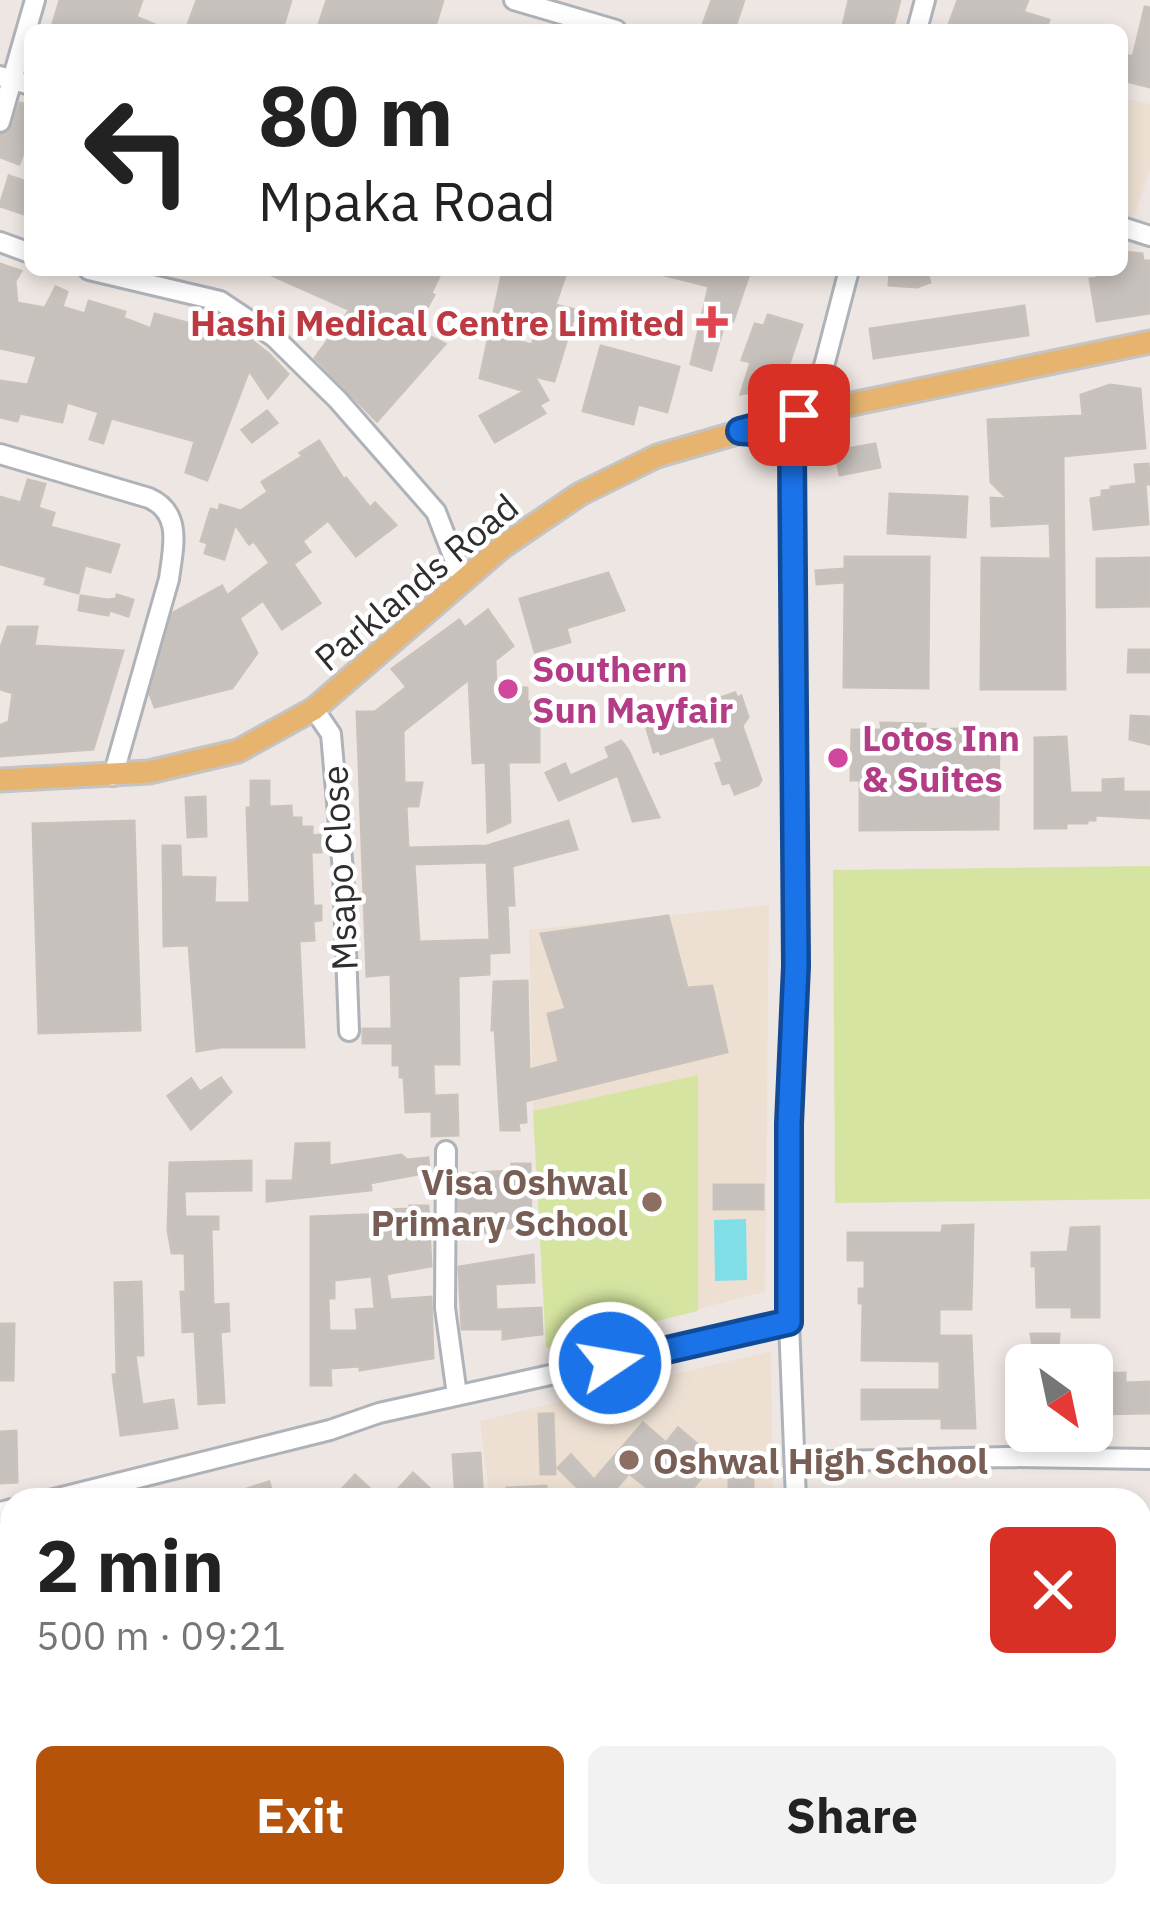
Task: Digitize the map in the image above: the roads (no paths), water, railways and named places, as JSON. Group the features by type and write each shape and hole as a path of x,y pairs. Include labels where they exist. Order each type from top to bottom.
{"main road":[{"name":"Parklands Road","path":"0,780 113,776 219,758 314,709 462,579 550,515 626,469 808,413 1150,342"}],"street":[{"path":"514,0 596,24"},
{"path":"0,122 24,42"},
{"path":"114,276 220,301 274,337 338,400 436,512 462,579"},
{"path":"796,1488 789,1322 789,1124 796,966 792,452 824,366 847,276"},
{"path":"824,366 829,384 856,405"},
{"path":"740,431 773,435 784,440 792,452"},
{"path":"0,454 149,498 171,516 169,578 113,776"},
{"name":"Msapo Close","path":"314,709 331,734 343,872 349,1031"},
{"path":"446,1151 445,1307 457,1395"},
{"path":"97,1488 457,1395 789,1322"},
{"path":"796,1462 1008,1456 1150,1459"}],"water":[{"path":"746,1219 747,1280 715,1281 714,1220"}],"place":[{"name":"Hashi Medical Centre Limited","path":"712,322"},
{"name":"Southern Sun Mayfair","path":"508,689"},
{"name":"Lotos Inn & Suites","path":"838,758"},
{"name":"Visa Oshwal Primary School","path":"652,1202"},
{"name":"Oshwal High School","path":"629,1460"}]}
